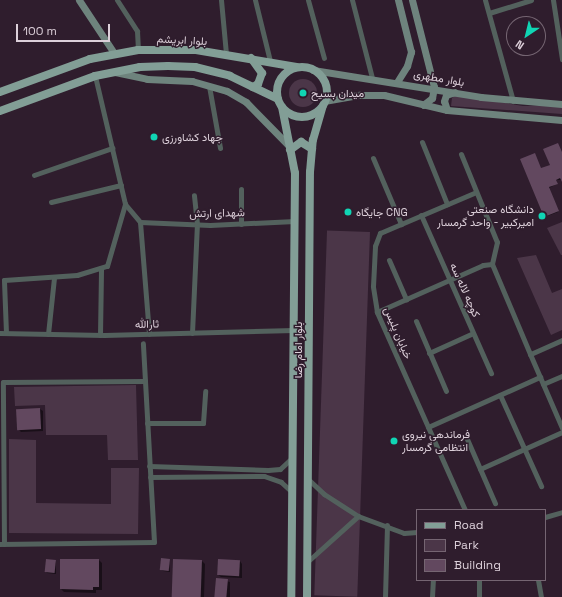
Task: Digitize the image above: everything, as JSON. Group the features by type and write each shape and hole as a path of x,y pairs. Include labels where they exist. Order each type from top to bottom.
{"main road":[{"path":"79,0 114,54"},
{"path":"398,0 411,52 407,66 398,82"},
{"path":"412,0 434,87 432,98 423,105"},
{"name":"بلوار ابریشم","path":"0,92 90,59 138,50 189,49 270,61 297,67"},
{"path":"251,58 262,73 258,84 253,87"},
{"path":"0,111 95,76 140,67 194,67 230,76 278,99"},
{"path":"324,103 327,90 325,82 313,70 297,67 283,76 277,91 278,99 282,107 295,116 303,117 311,115 324,103 358,95 384,95 447,110 562,120"},
{"name":"بلوار مطهری","path":"313,70 434,87 455,92 513,101 562,104"},
{"path":"114,72 209,86 246,102 290,149 301,142 312,149"},
{"path":"447,110 444,101 446,95 455,92"},
{"name":"بلوار امام رضا","path":"308,595 307,562 312,149 324,103"},
{"name":"بلوار امام رضا","path":"282,107 295,174 294,455 291,597"}],"street":[{"path":"117,0 137,31 138,50"},
{"path":"221,0 226,54"},
{"path":"255,0 270,61"},
{"path":"308,0 324,58"},
{"path":"352,0 372,78"},
{"path":"485,0 513,101"},
{"path":"489,12 531,0"},
{"path":"553,0 562,59"},
{"path":"95,76 125,204 140,222 149,334"},
{"path":"209,86 220,148"},
{"path":"422,142 447,204"},
{"path":"34,175 112,148"},
{"path":"461,154 497,242 492,264 562,428"},
{"path":"374,158 401,224"},
{"path":"51,202 121,185"},
{"path":"241,189 241,224"},
{"name":"خیابان پلیس","path":"465,509 377,312 373,286 375,246 380,233 476,192"},
{"path":"192,333 197,224 194,195"},
{"path":"3,333 4,280 54,278 107,266 125,204"},
{"name":"کوچه لاله سه","path":"421,215 491,373"},
{"name":"شهدای ارتش","path":"140,222 241,224 295,221"},
{"path":"389,260 406,299"},
{"path":"377,312 483,265 492,264"},
{"path":"100,335 101,268"},
{"path":"48,334 54,278"},
{"path":"416,321 446,391"},
{"name":"ثارالله","path":"3,333 100,335 294,330"},
{"path":"430,353 473,333"},
{"path":"530,354 562,340"},
{"path":"143,343 154,542 2,544 3,382 145,381"},
{"path":"543,384 562,376"},
{"path":"428,427 540,377"},
{"path":"147,423 203,423 205,391"},
{"path":"500,395 541,486"},
{"path":"480,469 562,432"},
{"path":"467,439 495,503"},
{"path":"150,466 247,470 280,469 294,455"},
{"path":"246,476 247,470"},
{"path":"150,477 264,476 276,480 286,486 293,495"},
{"path":"309,480 324,494 358,516 387,525 404,533 416,532"},
{"path":"546,517 562,512"},
{"path":"307,562 358,516"},
{"path":"385,597 387,525"},
{"path":"432,597 433,581"},
{"path":"479,581 479,597"},
{"path":"538,581 541,597"}],"green space":[{"path":"303,79 309,80 313,83 316,87 316,99 313,103 309,106 303,107 297,106 293,103 290,99 289,93 290,87 293,83 297,80"},
{"path":"456,95 523,106 562,105 562,114 451,106 452,98"},
{"path":"562,222 562,255 561,255 547,228"},
{"path":"327,230 370,232 357,597 314,595"},
{"path":"536,255 552,293 562,289 562,330 551,335 517,258"},
{"path":"136,385 138,460 108,460 107,435 46,435 45,405 15,406 14,387"},
{"path":"9,439 36,440 36,503 111,504 111,468 139,468 138,534 9,533"}],"building":[{"path":"558,143 562,152 562,182 560,178 556,180 558,184 549,187 559,211 544,217 520,159 535,153 541,168 550,165 543,149"},
{"path":"40,408 41,429 17,430 16,409"},
{"path":"161,558 170,559 169,571 160,570"},
{"path":"46,559 56,560 55,573 45,572"},
{"path":"60,559 99,559 99,587 93,587 93,590 60,589"},
{"path":"173,559 202,560 201,597 172,597"},
{"path":"218,559 240,560 239,576 217,575"},
{"path":"216,578 228,579 226,597 214,597"}],"place":[{"name":"میدان بسیح","path":"303,93"},
{"name":"جهاد کشاورزی","path":"154,137"},
{"name":"جایگاه CNG","path":"348,212"},
{"name":"دانشگاه صنعتی امیرکبیر - واحد گرمسار","path":"542,216"},
{"name":"فرماندهی نیروی انتظامی گرمسار","path":"394,441"}]}
